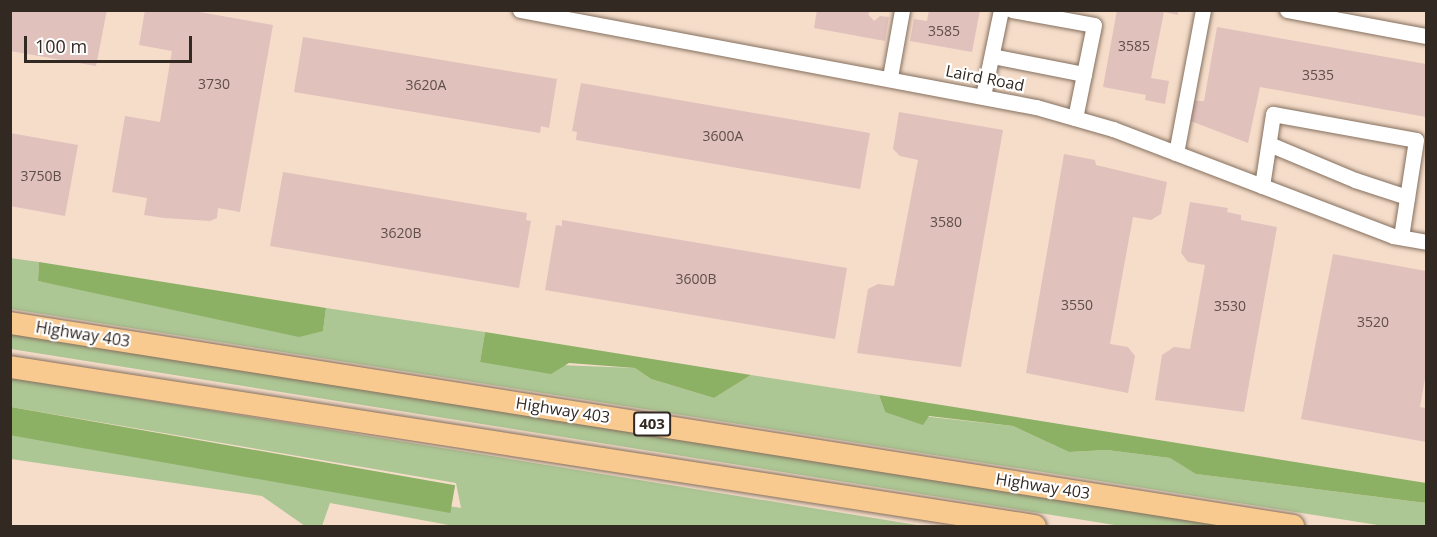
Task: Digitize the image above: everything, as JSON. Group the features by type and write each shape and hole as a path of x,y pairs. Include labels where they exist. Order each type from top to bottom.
{"highway":[{"name":"Highway 403","path":"10,323 1293,526"},
{"path":"10,367 1035,526"}],"street":[{"name":"Laird Road","path":"520,10 890,77 1075,118 1401,237 1426,242"},
{"path":"890,77 902,10"},
{"path":"984,96 1001,10"},
{"path":"1012,10 1094,25 1075,118"},
{"path":"1176,153 1203,10"},
{"path":"1287,10 1426,36"},
{"path":"992,56 1084,74"},
{"path":"1262,186 1274,114 1416,140 1401,237"},
{"path":"1269,144 1355,180 1407,197"}],"green space":[{"path":"10,258 39,262 38,281 323,331 326,308 485,332 480,362 635,368 651,379 714,398 751,375 879,395 885,412 1013,426 1069,452 1107,450 1170,458 1197,474 1426,503 1426,526 1384,526 11,309"},
{"path":"39,262 326,308 323,331 299,337 38,281"},
{"path":"10,331 1242,526 1121,526 11,349"},
{"path":"485,332 751,375 714,398 651,379 635,368 569,363 551,374 480,362"},
{"path":"11,378 923,526 454,526 330,503 322,526 305,526 262,496 11,459 11,435 461,508 456,483 11,407"},
{"path":"879,395 1426,483 1426,503 1196,474 1170,458 1107,450 1069,452 1013,426 929,416 923,425 885,412"},
{"path":"11,407 455,485 450,513 10,435"}],"building":[{"path":"10,10 107,10 96,66 10,51"},
{"path":"145,10 188,10 273,25 240,212 218,208 217,218 210,221 144,215 147,198 112,192 125,116 160,122 172,51 139,45"},
{"path":"817,10 872,10 868,14 874,21 880,16 889,17 885,41 814,28"},
{"path":"929,10 980,10 972,52 910,41 914,19 927,21"},
{"path":"1117,10 1178,10 1178,15 1164,12 1151,78 1169,81 1165,104 1145,100 1146,95 1103,87"},
{"path":"1217,27 1426,64 1426,117 1260,87 1248,143 1188,120 1190,101 1204,101"},
{"path":"303,37 557,79 549,128 541,126 540,133 294,92"},
{"path":"581,83 870,133 860,189 576,140 577,132 572,131"},
{"path":"899,112 1003,130 961,367 857,353 868,289 878,284 894,286 918,160 900,156 893,149"},
{"path":"10,133 78,145 65,216 10,206"},
{"path":"1064,154 1095,160 1096,165 1167,182 1161,214 1151,220 1133,217 1110,344 1128,347 1135,356 1128,393 1026,373"},
{"path":"283,172 527,213 526,220 531,221 519,288 270,246"},
{"path":"1190,202 1228,208 1227,212 1241,215 1241,220 1277,227 1244,412 1155,400 1162,355 1174,347 1190,349 1205,265 1188,262 1181,253"},
{"path":"562,220 847,268 835,339 545,290 556,225 562,226"},
{"path":"1333,254 1426,271 1426,373 1420,407 1426,408 1426,442 1301,419"}]}
